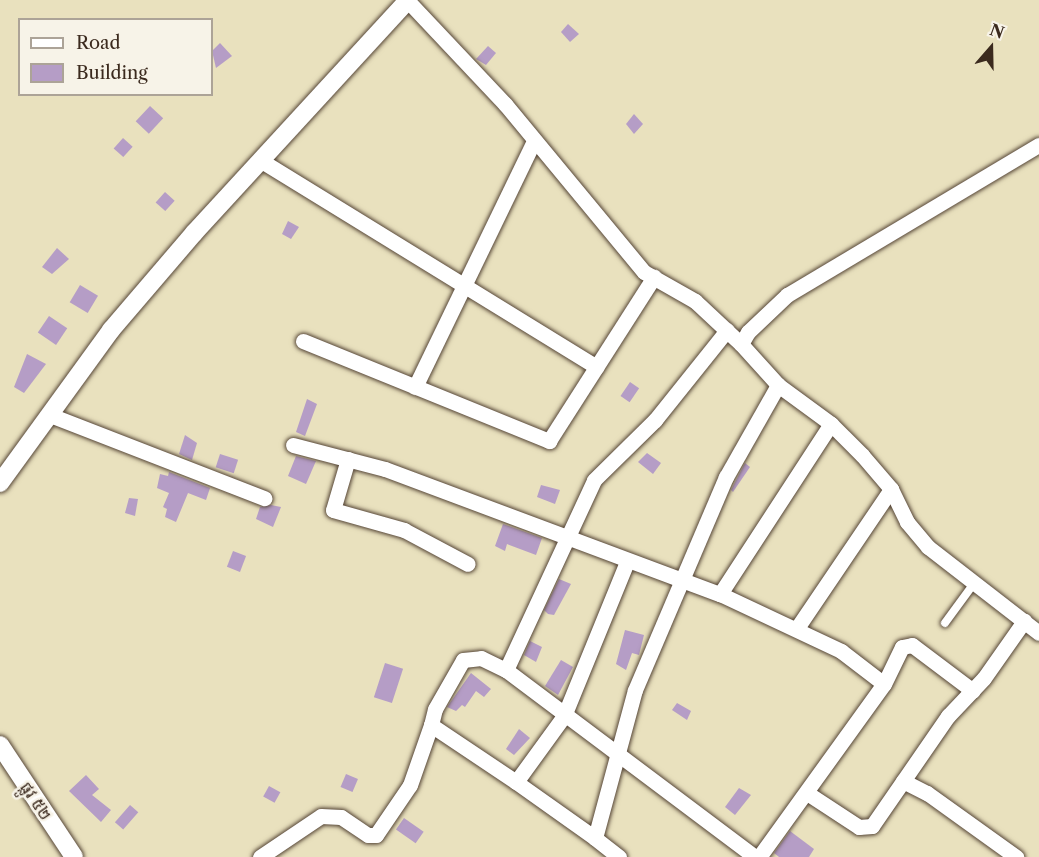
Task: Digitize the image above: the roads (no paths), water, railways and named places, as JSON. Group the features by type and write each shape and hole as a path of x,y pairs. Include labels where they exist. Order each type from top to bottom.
{"street":[{"path":"0,483 111,330 260,160 408,0 534,141 644,272 695,301 741,344 778,385 831,424 891,489 907,522 928,547 1039,633"},
{"path":"414,387 534,141"},
{"path":"741,344 748,332 787,294 1039,145"},
{"path":"260,160 596,367"},
{"path":"303,341 549,441 654,277"},
{"path":"506,670 566,534 594,480 655,420 727,330"},
{"path":"595,838 635,690 726,477 778,385"},
{"path":"50,415 264,498"},
{"path":"720,594 831,424"},
{"path":"293,445 348,459 566,534 627,562 720,594 797,628 841,651 884,684"},
{"path":"348,459 333,510 404,530 468,564"},
{"path":"797,628 891,489"},
{"path":"516,782 564,716 627,562"},
{"path":"807,793 859,827 867,828 948,716 973,691 1024,621"},
{"path":"260,857 321,816 341,817 368,835 376,835 410,785 435,709 463,660 481,658 506,670 564,716 757,857 807,793 884,684 902,647 912,645 973,691"},
{"path":"431,725 516,782 620,857"},
{"name":"ផ្លូវ ៥២","path":"0,745 74,857"},
{"path":"903,781 927,793 1016,857"}],"lane":[{"path":"945,622 975,582"}]}
